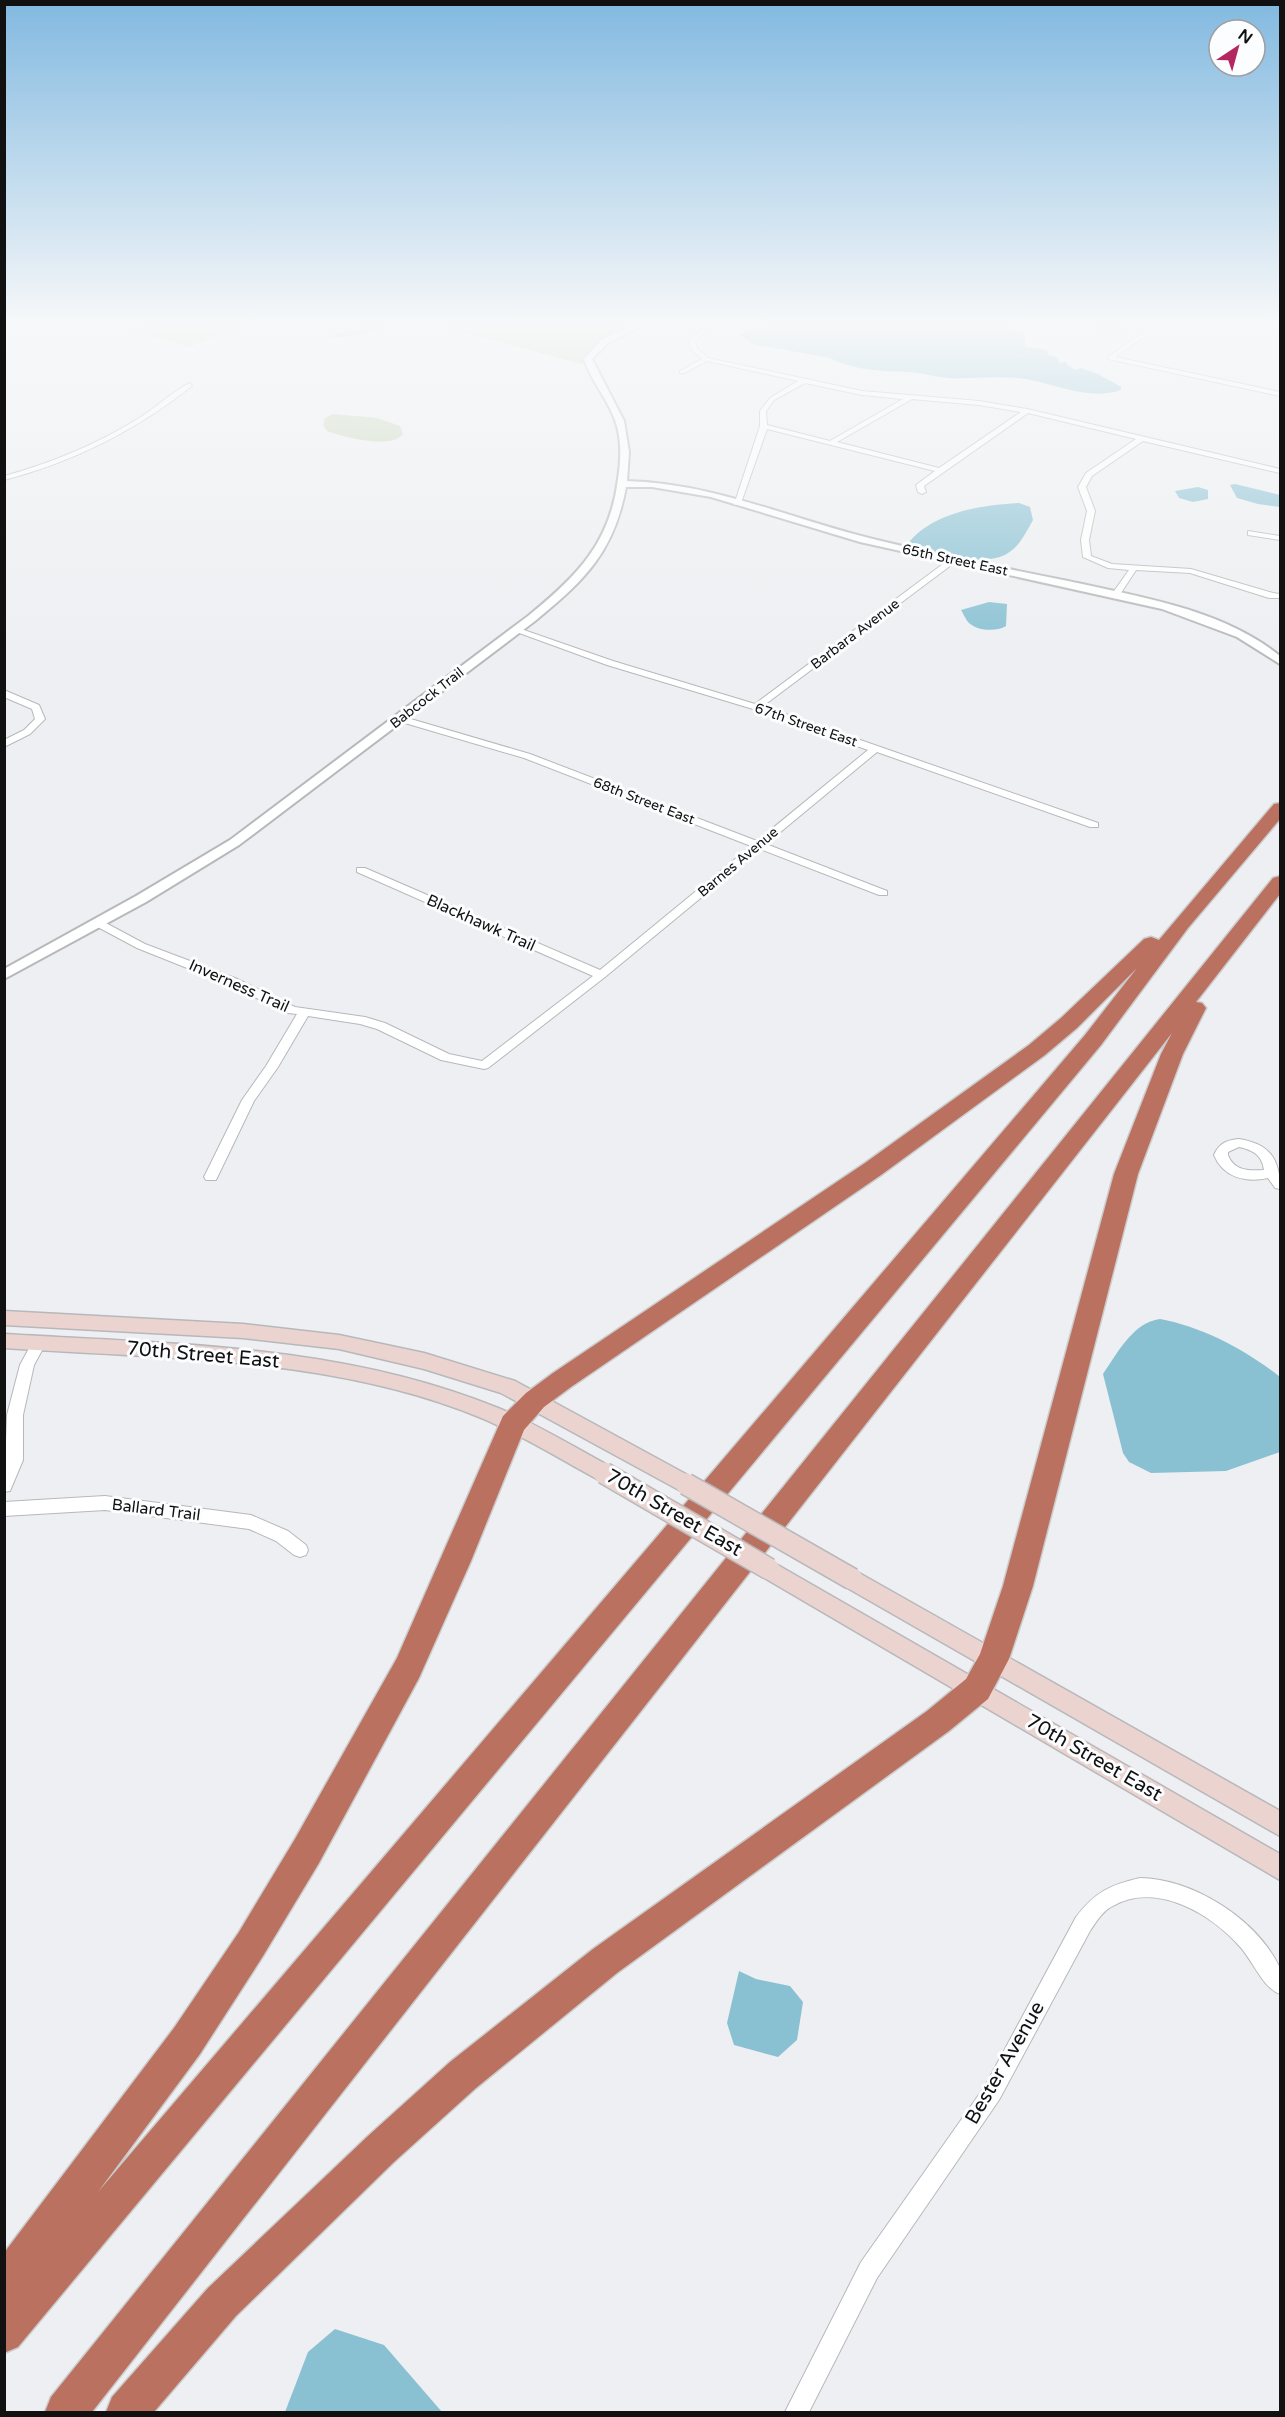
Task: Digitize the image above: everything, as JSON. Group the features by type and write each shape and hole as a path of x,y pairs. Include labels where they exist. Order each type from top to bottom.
{"highway":[{"path":"4,2333 1092,1040 1181,924 1281,808"},
{"path":"66,2412 1281,882"},
{"path":"4,2286 187,2041 251,1944 307,1851 408,1668 513,1424 535,1400 699,1284 873,1169 994,1082 1070,1023 1160,934 1181,924"},
{"path":"127,2412 222,2302 381,2149 463,2075 605,1961 938,1721 985,1674 1018,1586 1126,1174 1172,1054 1215,967"}],"main road":[{"name":"70th Street East","path":"4,1318 243,1330 339,1342 424,1361 508,1387 624,1449 852,1579 985,1674 1281,1868"},
{"name":"70th Street East","path":"4,1341 255,1357 336,1370 423,1390 492,1414 604,1473 833,1606 985,1674 1281,1824"}],"street":[{"path":"4,478 84,451 116,434"},
{"name":"Babcock Trail","path":"4,975 223,850 401,719 566,589 581,575 611,529 622,484 624,434"},
{"path":"737,502 761,434"},
{"path":"795,434 938,470"},
{"path":"831,443 847,434"},
{"path":"922,492 920,485 938,470 993,434"},
{"path":"1124,434 1281,471"},
{"path":"1142,438 1089,475 1083,487 1091,515 1082,545 1087,557 1112,566 1133,569 1191,571 1272,596 1281,596"},
{"name":"65th Street East","path":"622,484 642,483 673,487 737,502 860,539 1116,594 1166,607 1211,622 1249,640 1281,661"},
{"path":"1251,533 1281,538"},
{"name":"Barbara Avenue","path":"756,707 954,560"},
{"path":"1116,594 1133,569"},
{"name":"67th Street East","path":"515,630 610,663 756,707 1094,825"},
{"path":"4,693 36,707 40,719 27,732 4,744"},
{"name":"68th Street East","path":"401,719 527,756 883,892"},
{"name":"Barnes Avenue","path":"601,975 875,749"},
{"name":"Blackhawk Trail","path":"361,870 601,975"},
{"name":"Inverness Trail","path":"98,923 141,946 221,977 276,1004 304,1013 371,1023 445,1057 484,1065 601,975"},
{"path":"211,1177 248,1100 272,1068 286,1040 304,1013"},
{"path":"1271,1173 1281,1185"},
{"path":"4,1486 15,1461 15,1415 27,1365 39,1342"},
{"name":"Ballard Trail","path":"4,1509 105,1503 251,1522 282,1536 300,1550"},
{"name":"Bester Avenue","path":"797,2412 869,2270 993,2093 1083,1923 1102,1900 1133,1888 1167,1888 1199,1902 1238,1931 1281,1984"}],"green space":[{"path":"334,434 403,434 397,439 378,442"}],"water":[{"path":"1235,484 1280,495 1280,507 1237,498 1230,485"},
{"path":"1198,487 1208,490 1208,499 1193,502 1179,498 1175,491"},
{"path":"1019,503 1030,507 1033,520 1016,547 999,557 974,559 947,556 913,546 910,541 932,523 960,512"},
{"path":"989,602 1007,604 1006,626 992,630 977,628 969,623 961,610"},
{"path":"1160,1319 1192,1328 1223,1341 1280,1377 1280,1452 1226,1471 1151,1473 1129,1462 1123,1453 1103,1374 1134,1332 1150,1321"},
{"path":"739,1971 756,1979 790,1986 803,2002 797,2040 778,2057 734,2045 727,2023"},
{"path":"335,2329 384,2345 442,2412 285,2412 308,2352"}]}
